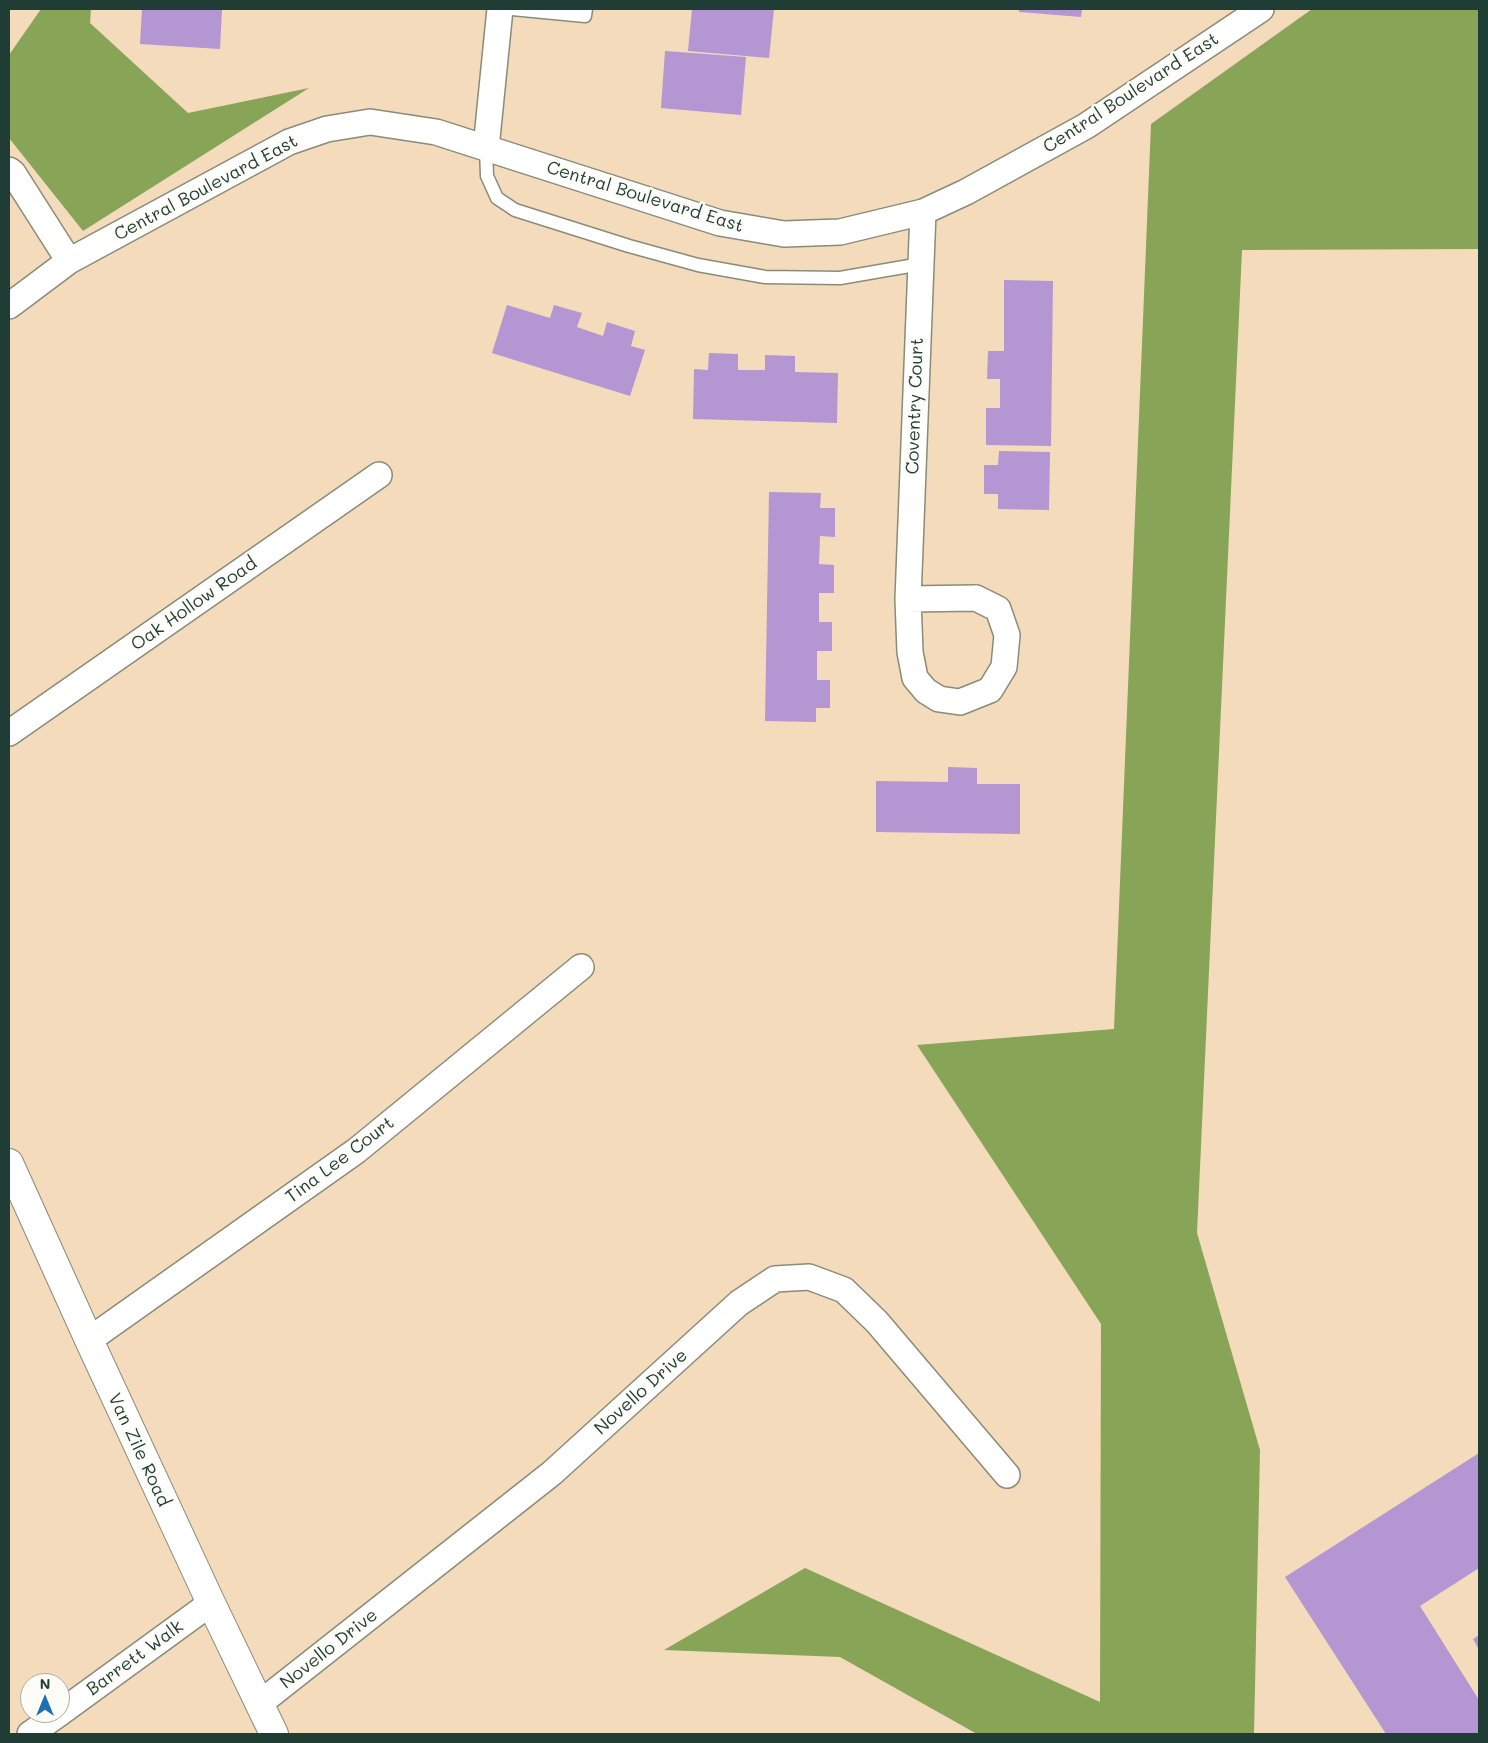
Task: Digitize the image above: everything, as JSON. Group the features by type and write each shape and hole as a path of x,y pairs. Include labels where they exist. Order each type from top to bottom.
{"street":[{"path":"486,148 500,9"},
{"name":"Central Boulevard East","path":"9,306 69,261 289,142 328,129 370,122 436,132 720,223 784,234 840,232 923,212 966,192 1086,126 1261,9"},
{"path":"9,170 13,173 69,261"},
{"name":"Coventry Court","path":"908,599 976,598 998,609 1007,635 1004,667 990,690 960,702 939,699 926,691 916,678 912,661 908,599 923,212"},
{"name":"Oak Hollow Road","path":"9,734 378,476"},
{"name":"Tina Lee Court","path":"88,1340 356,1151 581,967"},
{"name":"Van Zile Road","path":"9,1163 88,1340 274,1734"},
{"name":"Novello Drive","path":"259,1704 552,1473 739,1303 775,1279 809,1277 844,1290 877,1322 1007,1475"},
{"name":"Barrett Walk","path":"70,1706 211,1604"},
{"name":"Barrett Walk","path":"30,1734 46,1723"}],"lane":[{"path":"512,9 585,16 586,9"},
{"path":"486,148 487,176 497,198 515,210 629,246 698,265 766,277 840,278 921,264"}],"green space":[{"path":"41,9 91,9 90,23 188,113 309,88 83,231 9,138 9,55"},
{"path":"1312,9 1479,9 1479,249 1242,250 1197,1233 1260,1450 1254,1734 977,1734 840,1657 664,1650 805,1568 1100,1702 1101,1324 917,1045 1114,1029 1151,124"}],"building":[{"path":"142,9 222,9 220,49 140,44"},
{"path":"692,9 774,9 769,58 688,51"},
{"path":"1019,9 1082,9 1081,17 1019,12"},
{"path":"665,51 746,57 741,115 661,108"},
{"path":"1004,280 1053,281 1051,446 986,445 986,408 1000,408 1000,379 987,379 988,351 1004,351"},
{"path":"507,305 550,318 554,305 582,313 577,327 603,336 607,322 635,331 631,346 645,350 630,396 492,353"},
{"path":"709,353 738,354 738,370 765,370 765,355 795,356 795,372 838,373 837,423 693,419 694,369 708,370"},
{"path":"999,451 1050,452 1049,510 998,509 998,494 984,494 984,465 998,465"},
{"path":"769,492 821,493 820,508 835,508 835,537 820,536 819,564 834,565 834,593 819,593 819,622 832,622 832,651 817,651 817,680 830,680 830,708 816,708 816,722 765,721"},
{"path":"948,767 977,768 977,784 1020,784 1020,834 876,832 876,781 948,782"},
{"path":"1479,1453 1479,1568 1420,1606 1479,1700 1479,1734 1386,1734 1285,1577"},
{"path":"1479,1635 1479,1650 1473,1639"}]}
